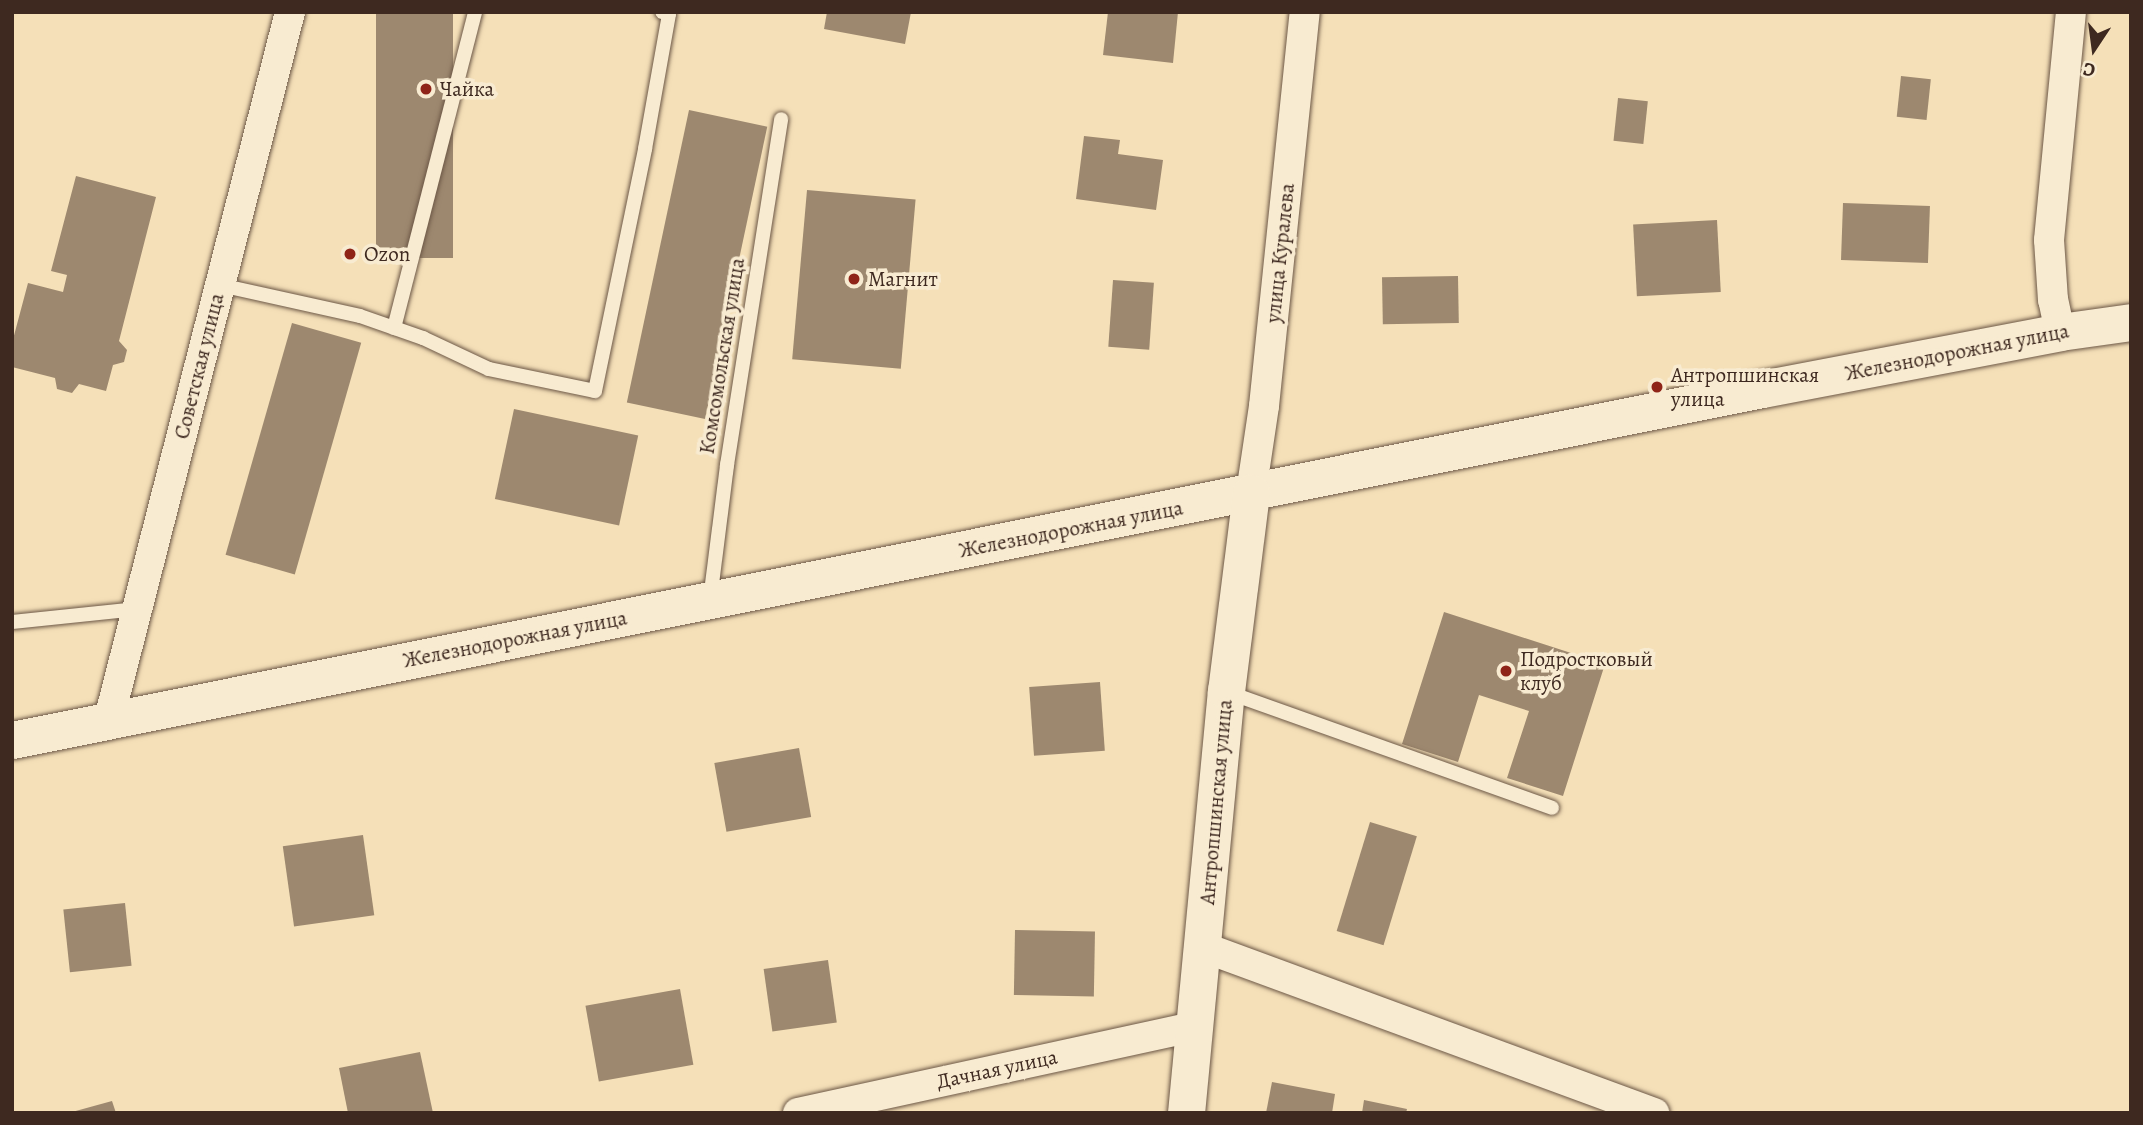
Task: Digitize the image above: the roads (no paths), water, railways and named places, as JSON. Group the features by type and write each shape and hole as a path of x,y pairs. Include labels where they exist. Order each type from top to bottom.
{"street":[{"name":"Советская улица","path":"109,719 290,12"},
{"name":"улица Куралева","path":"1251,493 1264,406 1305,12"},
{"path":"2060,332 2053,300 2049,240 2071,12"},
{"name":"Железнодорожная улица","path":"12,740 2060,332 2131,322"},
{"name":"Антропшинская улица","path":"1186,1113 1226,691 1251,493"},
{"path":"1203,947 1654,1113"},
{"name":"Дачная улица","path":"798,1113 1196,1026"}],"lane":[{"path":"394,328 475,12"},
{"path":"220,285 360,316 489,369 595,391 645,149 669,14 662,12"},
{"name":"Комсомольская улица","path":"709,601 780,119"},
{"path":"12,622 137,609"},
{"path":"1226,691 1552,808"}],"place":[{"name":"Чайка","path":"426,89"},
{"name":"Ozon","path":"350,254"},
{"name":"Магнит","path":"854,279"},
{"name":"Антропшинская улица","path":"1657,387"},
{"name":"Подростковый клуб","path":"1506,671"}]}
